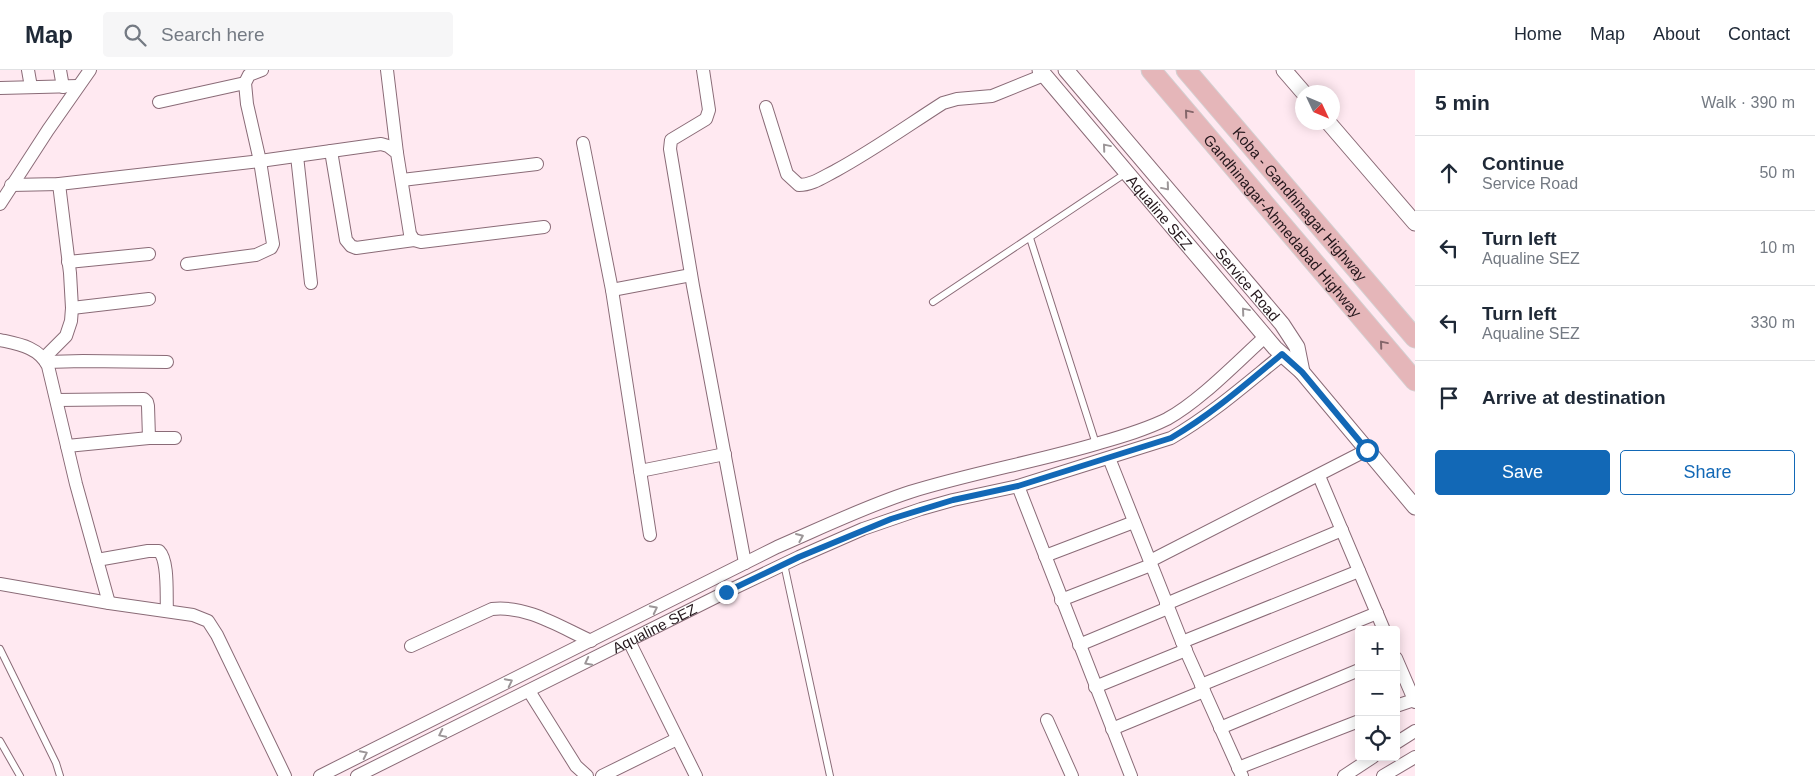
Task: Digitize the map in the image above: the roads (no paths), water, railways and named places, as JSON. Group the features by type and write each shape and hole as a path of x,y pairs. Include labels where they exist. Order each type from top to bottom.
{"main road":[{"name":"Gandhinagar-Ahmedabad Highway","path":"1151,70 1415,381"},
{"name":"Koba - Gandhinagar Highway","path":"1186,70 1415,338"}],"street":[{"path":"28,70 31,87"},
{"path":"60,70 63,87"},
{"path":"0,204 90,70"},
{"path":"187,264 256,255 271,248 272,237 260,161 247,104 245,83 249,75 262,70"},
{"path":"387,70 397,153 410,234 414,240"},
{"path":"703,70 708,110 706,119 671,140 670,149 691,275 746,563"},
{"name":"Service Road","path":"1066,70 1282,324 1297,347 1302,372 1415,507"},
{"path":"1284,70 1297,85"},
{"path":"766,107 787,174 799,185 805,185 859,158 943,103 957,98 992,96 1042,72"},
{"name":"Aqualine SEZ","path":"1042,72 1266,336 1302,372"},
{"path":"159,102 245,83"},
{"path":"0,88 78,86"},
{"path":"1335,130 1415,223"},
{"path":"583,143 612,290 650,535"},
{"path":"11,185 59,184 260,161 381,144 388,146 397,153"},
{"path":"330,151 346,240 350,246 364,248 414,240 421,242 544,227"},
{"path":"297,156 311,283"},
{"path":"402,180 537,164"},
{"path":"45,360 68,331 71,321 72,308 68,262 59,184"},
{"path":"68,262 149,254"},
{"path":"612,290 691,275"},
{"path":"72,308 149,299"},
{"path":"320,776 746,563 816,530 909,492 1035,462 1148,428 1181,410 1266,336"},
{"path":"0,340 20,344 45,360 166,362"},
{"name":"Aqualine SEZ","path":"357,776 784,564 862,529 953,500 1018,486 1171,438 1186,430 1232,396 1282,354"},
{"path":"45,360 57,400 76,484 108,603"},
{"path":"57,400 144,399 148,406 149,438"},
{"path":"67,446 149,438 175,438"},
{"path":"1062,600 1150,563 1367,450"},
{"path":"640,471 725,454"},
{"path":"1108,458 1167,606 1240,772 1355,723"},
{"path":"1319,476 1382,626"},
{"path":"1018,486 1131,776"},
{"path":"1045,556 1134,522"},
{"path":"1079,645 1342,530"},
{"path":"97,560 148,551 159,551 163,555 165,564 167,610"},
{"path":"1095,686 1359,571"},
{"path":"0,584 108,603 167,610 193,615 208,621 217,635 285,776"},
{"path":"411,646 492,609 502,608 528,613 591,641"},
{"path":"1112,729 1377,613"},
{"path":"629,640 696,776"},
{"path":"1400,668 1414,701 1400,705"},
{"path":"1220,728 1357,671"},
{"path":"529,692 576,766 587,776"},
{"path":"1047,720 1072,776"},
{"path":"1400,740 1415,731"},
{"path":"602,776 678,739"},
{"path":"1383,776 1415,757"},
{"path":"1344,776 1367,761"}],"lane":[{"path":"933,302 1127,172"},
{"path":"1030,238 1096,444"},
{"path":"784,564 830,776"},
{"path":"0,649 56,763 60,776"},
{"path":"0,741 20,776"}]}
